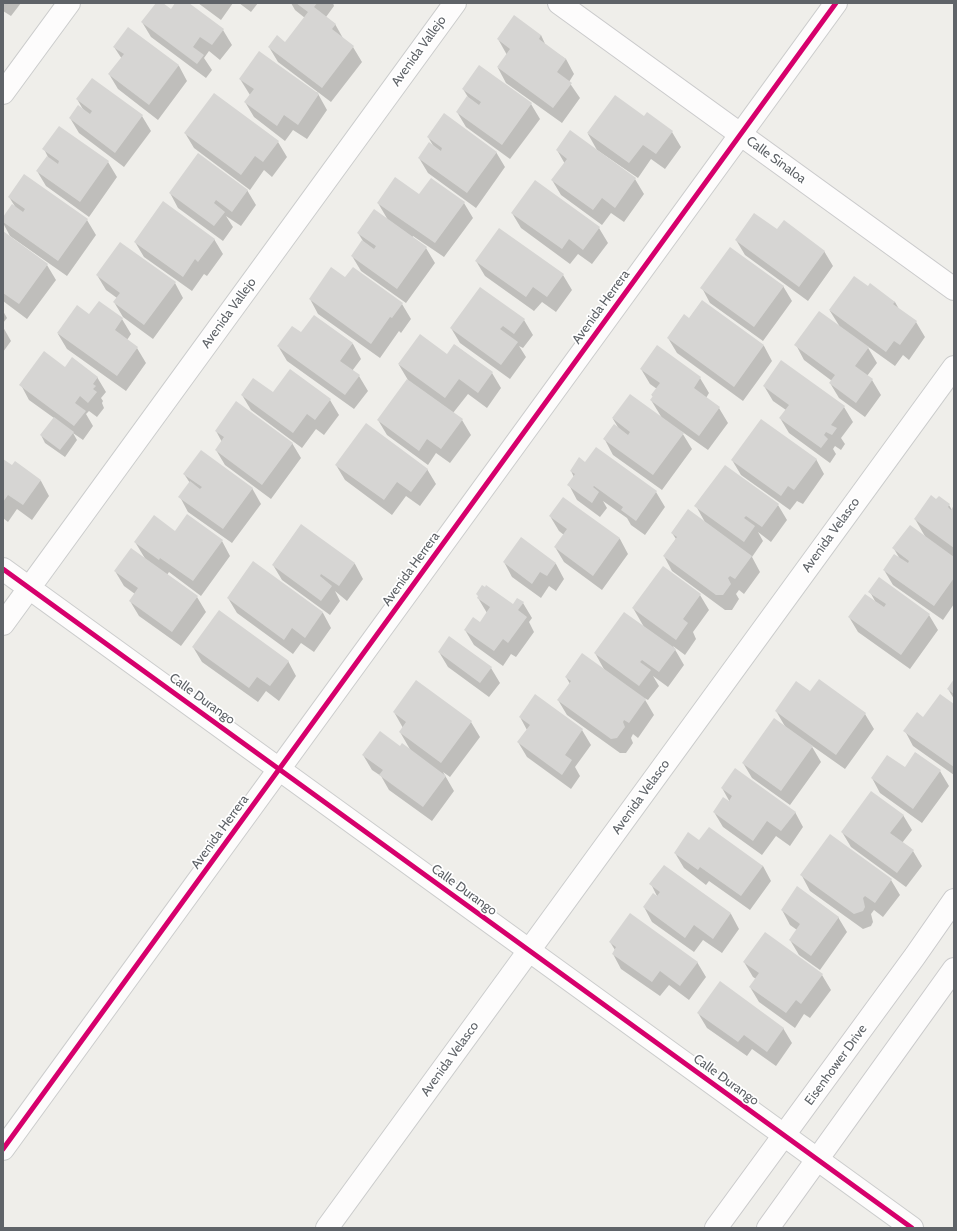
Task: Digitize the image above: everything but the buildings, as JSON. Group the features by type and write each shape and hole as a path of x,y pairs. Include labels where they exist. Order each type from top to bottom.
{"street":[{"path":"3,93 69,3"},
{"name":"Avenida Vallejo","path":"3,624 454,3"},
{"name":"Calle Sinaloa","path":"559,3 954,289"},
{"name":"Avenida Herrera","path":"3,1149 836,3"},
{"name":"Avenida Velasco","path":"328,1228 954,366"},
{"name":"Calle Durango","path":"3,569 912,1228"},
{"name":"Eisenhower Drive","path":"716,1228 954,900"},
{"path":"768,1228 954,970"}],"cycle path":[{"path":"3,1149 836,3"},
{"path":"3,569 912,1228"}]}
